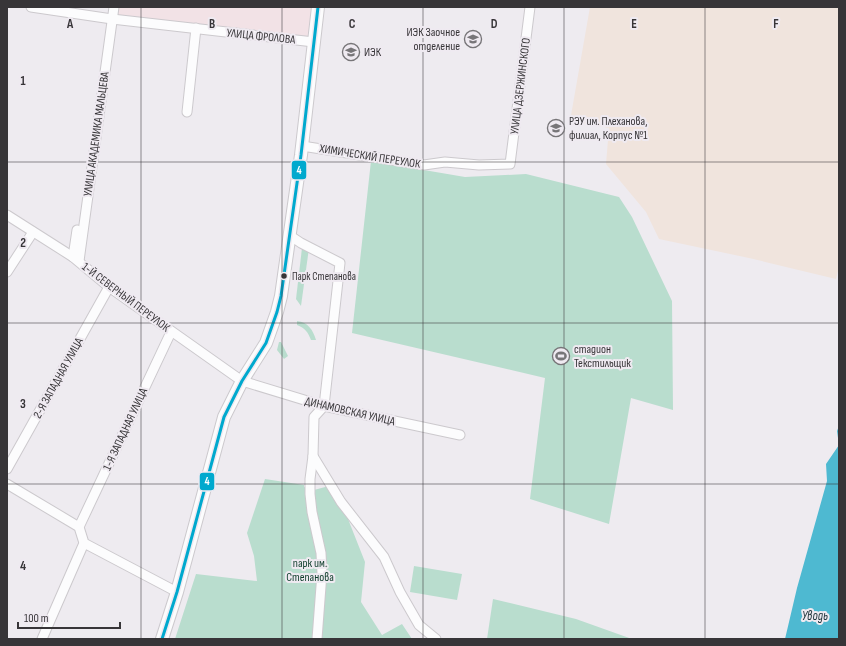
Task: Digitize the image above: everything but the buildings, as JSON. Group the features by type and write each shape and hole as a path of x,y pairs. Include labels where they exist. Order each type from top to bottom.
{"main road":[{"path":"162,639 177,592 224,417 242,382 260,355 272,328 281,296 302,146 318,7"}],"street":[{"name":"УЛИЦА ФРОЛОВА","path":"31,7 110,18 314,42"},
{"path":"108,7 110,18"},
{"name":"УЛИЦА АКАДЕМИКА МАЛЬЦЕВА","path":"76,259 110,18 114,7"},
{"name":"УЛИЦА ДЗЕРЖИНСКОГО","path":"510,164 530,7"},
{"path":"187,112 196,28"},
{"name":"ХИМИЧЕСКИЙ ПЕРЕУЛОК","path":"302,146 424,165 445,162 480,165 510,164"},
{"name":"1-Й СЕВЕРНЫЙ ПЕРЕУЛОК","path":"7,215 76,259 109,287 242,382"},
{"path":"7,272 33,232"},
{"path":"289,235 301,244 340,263 324,406 314,417 313,456 310,479 312,512 321,552 322,573 317,639"},
{"name":"2-Я ЗАПАДНАЯ УЛИЦА","path":"7,469 109,287"},
{"name":"1-Я ЗАПАДНАЯ УЛИЦА","path":"79,527 171,332"},
{"name":"ДИНАМОВСКАЯ УЛИЦА","path":"242,382 324,406 460,435"},
{"path":"313,456 341,502 384,557 400,592 419,625 436,639"},
{"path":"8,488 79,527 84,543 42,639"},
{"path":"84,543 177,592"}],"shaded area":[{"path":"118,7 312,7 309,37 117,15"},
{"path":"590,7 839,7 839,267 836,279 749,258 659,239 646,212 606,164 609,128 570,121"}],"green space":[{"name":"стадион Текстильщик","path":"371,161 465,177 526,174 619,197 632,217 672,301 673,410 631,398 609,524 530,499 545,378 352,333"},
{"path":"302,248 309,248 301,306 296,299"},
{"path":"297,321 310,327 316,340 311,340 306,331 297,325"},
{"path":"279,342 281,342 288,356 284,359 277,350"},
{"name":"парк им. Степанова","path":"265,479 304,485 304,487 314,490 329,486 348,519 365,562 361,602 382,635 402,624 412,639 175,639 196,574 257,581 254,556 247,533"},
{"path":"414,566 462,574 457,600 410,592"},
{"path":"493,599 576,619 632,639 487,639"}],"water":[{"path":"839,426 839,445 837,431"},
{"name":"Уводь","path":"839,445 839,639 785,639 797,588 827,481 826,464"}],"transit line":[{"name":"4","path":"162,639 177,592 224,417 242,381 266,343 281,296 301,155 318,7"}],"place":[{"name":"ИЭК Заочное отделение","path":"473,39"},
{"name":"ИЭК","path":"351,52"},
{"name":"РЭУ им. Плеханова, филиал, Корпус №1","path":"556,128"},
{"name":"Парк Степанова","path":"284,276"},
{"name":"стадион Текстильщик","path":"561,356"}]}
